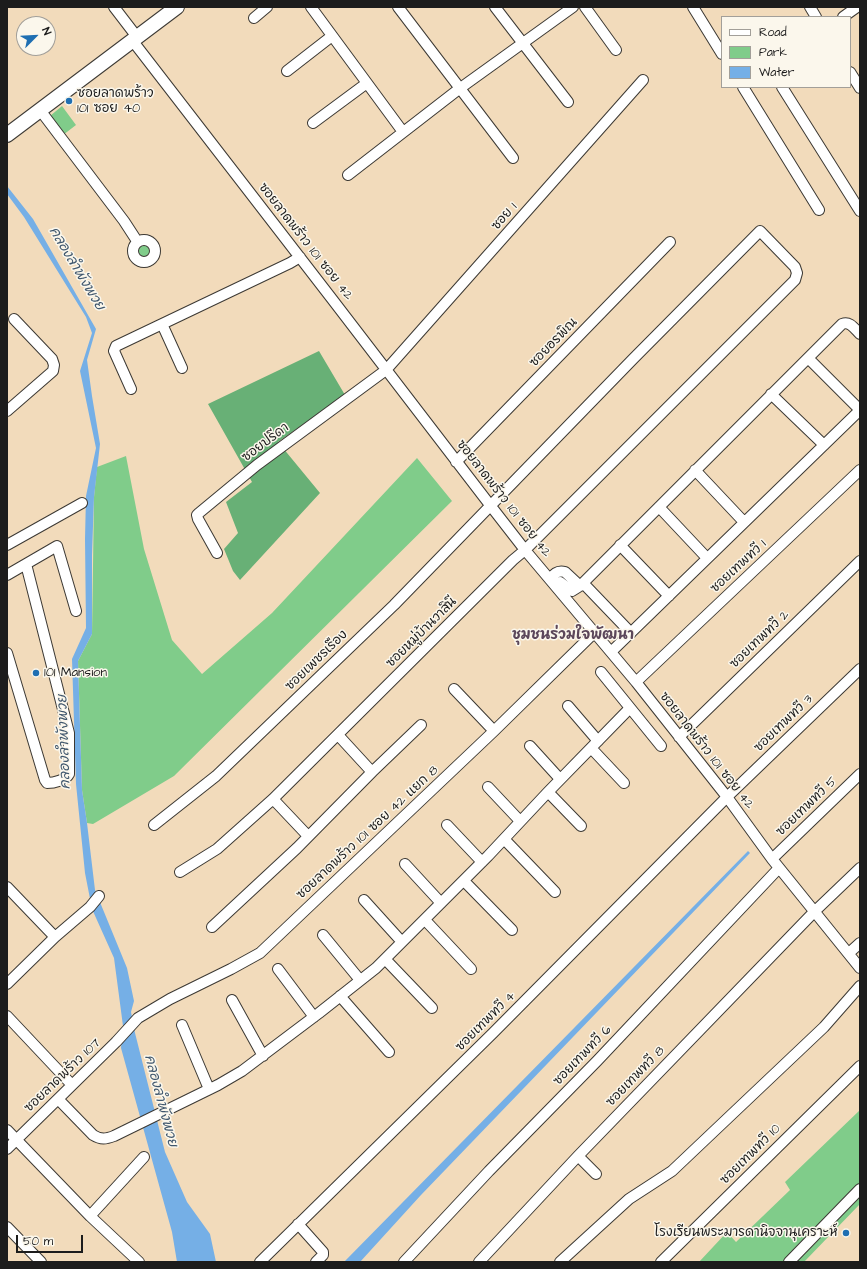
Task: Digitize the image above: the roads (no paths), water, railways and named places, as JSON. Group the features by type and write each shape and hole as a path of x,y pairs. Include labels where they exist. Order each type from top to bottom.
{"street":[{"name":"ซอยลาดพร้าว 101 ซอย 42","path":"114,7 135,39 456,462 525,550 636,682 727,797 779,868 860,968"},
{"path":"9,129 40,110 176,7"},
{"path":"254,18 267,7"},
{"path":"311,7 403,132"},
{"path":"398,7 514,158"},
{"path":"495,7 568,102"},
{"path":"348,175 460,89 573,7"},
{"path":"585,7 616,50"},
{"path":"693,7 721,52"},
{"path":"810,7 815,16"},
{"path":"844,16 857,7"},
{"path":"287,71 332,36"},
{"path":"851,74 860,88"},
{"name":"ซอย 1","path":"386,370 643,80"},
{"path":"313,124 367,84"},
{"path":"744,88 819,210"},
{"path":"783,88 860,212"},
{"path":"40,110 124,221 137,241"},
{"name":"ซอยเพชรเรือง","path":"154,825 216,776 394,605 490,505 760,231 795,267 797,273 795,280 525,550"},
{"name":"ซอยอรพิณ","path":"456,462 670,242"},
{"path":"131,389 114,348 300,257"},
{"path":"8,409 53,371 54,365 52,359 14,319"},
{"path":"553,582 560,582 572,591 576,590 842,324 849,323 860,334"},
{"path":"162,324 182,368"},
{"path":"611,652 860,410 808,358"},
{"name":"ซอยปรีดา","path":"217,553 197,515 257,465 386,370"},
{"path":"771,394 824,445"},
{"path":"695,470 744,522"},
{"name":"ซอยเทพทวี 1","path":"636,682 860,470"},
{"path":"7,545 82,503"},
{"path":"659,506 707,558"},
{"path":"620,545 669,596"},
{"path":"7,575 57,546 76,611"},
{"name":"ซอยหมู่บ้านวาสินี","path":"180,872 217,848 273,799 525,550"},
{"name":"ซอยเทพทวี 2","path":"679,736 860,562"},
{"path":"7,653 45,780 47,783 50,783 65,779 70,774 70,733 26,564"},
{"path":"581,585 630,633"},
{"name":"ซอยลาดพร้าว 101 ซอย 42 แยก 8","path":"134,1021 170,999 231,970 260,953 494,731 594,632"},
{"name":"ซอยเทพทวี 3","path":"727,797 860,669"},
{"path":"601,672 661,746"},
{"path":"454,689 494,731"},
{"path":"568,706 624,783"},
{"path":"58,1099 96,1136 102,1139 114,1136 205,1091 233,1076 263,1056 314,1017 385,959 464,881 560,779 630,708"},
{"path":"212,927 297,848 421,725"},
{"path":"338,735 372,772"},
{"path":"530,746 560,779"},
{"name":"ซอยเทพทวี 5","path":"772,859 860,774"},
{"path":"488,786 520,822"},
{"path":"548,792 581,826"},
{"name":"ซอยเทพทวี 4","path":"260,1262 493,1033 727,797"},
{"path":"273,799 308,836"},
{"path":"447,825 482,862"},
{"path":"504,839 554,892"},
{"path":"405,864 441,903"},
{"name":"ซอยเทพทวี 6","path":"404,1262 489,1171 597,1061 779,868"},
{"name":"ซอยเทพทวี 8","path":"480,1262 578,1156 814,912 860,868"},
{"path":"464,881 512,930"},
{"path":"7,887 55,937"},
{"path":"7,984 55,937 90,907 99,896"},
{"path":"364,900 402,942"},
{"path":"424,920 471,969"},
{"path":"323,935 360,980"},
{"path":"849,953 860,943"},
{"path":"385,959 432,1008"},
{"path":"278,969 314,1017"},
{"path":"560,1262 629,1198 672,1171 824,1027 860,986"},
{"path":"340,996 389,1052"},
{"path":"232,1000 263,1056"},
{"path":"7,1016 72,1085"},
{"name":"ซอยลาดพร้าว 107","path":"7,1148 116,1042 134,1021"},
{"path":"182,1025 205,1091"},
{"name":"ซอยเทพทวี 10","path":"661,1262 860,1066"},
{"path":"7,1130 90,1216 139,1262"},
{"path":"578,1156 596,1174"},
{"path":"90,1216 144,1157"},
{"path":"789,1262 860,1189"},
{"path":"298,1224 323,1252 323,1255 316,1262"},
{"path":"7,1227 41,1262"}],"water":[{"path":"7,186 33,219 96,329 87,360 100,444 94,497 92,634 78,661 82,790 95,890 127,968 134,1001 131,1012 135,1033 165,1152 187,1202 210,1234 216,1262 177,1262 172,1232 121,1048 123,1026 114,958 92,909 85,873 76,784 72,659 86,628 86,496 96,448 80,371 92,333 86,317 24,217 7,194"},
{"path":"748,851 750,853 421,1195 360,1262 344,1262"}],"place":[{"name":"ซอยลาดพร้าว 101 ซอย 40","path":"69,101"},
{"name":"101 Mansion","path":"36,673"},
{"name":"โรงเรียนพระมารดานิจจานุเคราะห์","path":"846,1233"}],"district":[{"name":"ชุมชนร่วมใจพัฒนา","path":"573,636"}],"water label":[{"name":"คลองลำพังพวย","path":"76,269"},
{"name":"คลองลำพังพวย","path":"65,742"},
{"name":"คลองลำพังพวย","path":"160,1101"}]}
